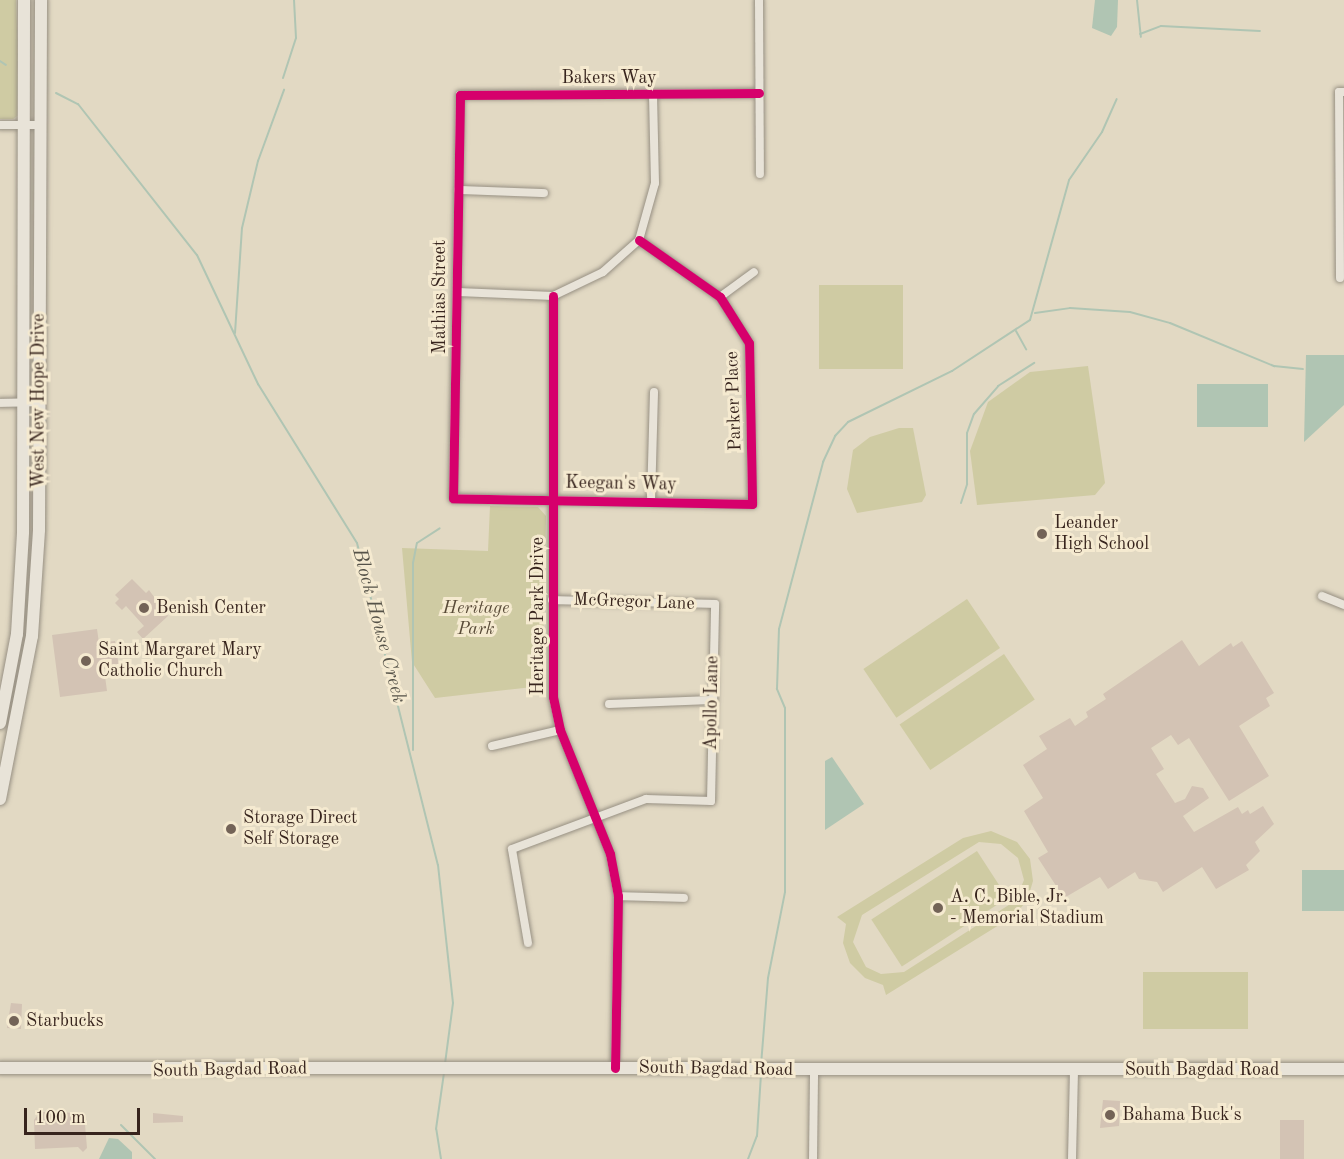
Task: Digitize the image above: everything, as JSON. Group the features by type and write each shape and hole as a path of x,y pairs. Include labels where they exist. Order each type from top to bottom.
{"main road":[{"name":"West New Hope Drive","path":"0,725 17,634 25,402 24,0"},
{"path":"32,0 33,43 41,54"},
{"name":"West New Hope Drive","path":"0,798 32,636 40,402 41,0"},
{"path":"0,1061 17,1068"},
{"name":"South Bagdad Road","path":"0,1068 85,1070 465,1066 814,1071 1344,1069"},
{"path":"0,1077 17,1068"}],"street":[{"path":"759,0 760,174"},
{"path":"1340,278 1343,197 1340,92 1344,92"},
{"name":"Bakers Way","path":"460,96 759,93"},
{"path":"458,292 553,296 603,272 639,240 655,183 654,94"},
{"name":"Mathias Street","path":"453,498 460,96"},
{"path":"0,125 41,125"},
{"path":"458,190 544,194"},
{"name":"Parker Place","path":"639,240 720,297 749,343 752,504"},
{"path":"720,297 754,272"},
{"name":"Heritage Park Drive","path":"553,296 554,500 551,665 560,730 596,818 618,896 615,1068"},
{"path":"651,500 654,392"},
{"path":"0,403 40,402"},
{"name":"Keegan's Way","path":"453,498 651,500 752,504"},
{"path":"1322,596 1344,605"},
{"name":"McGregor Lane","path":"552,600 715,604"},
{"name":"Apollo Lane","path":"596,818 646,799 711,801 711,700 715,604"},
{"path":"609,704 711,700"},
{"path":"0,725 15,728"},
{"path":"492,746 560,730"},
{"path":"528,943 512,849 596,818"},
{"path":"618,896 684,898"},
{"path":"813,1159 814,1071"},
{"path":"1072,1159 1074,1071"}],"green space":[{"path":"0,0 16,0 20,114 13,119 0,119"},
{"path":"819,285 903,285 903,369 819,369"},
{"path":"1088,366 1105,483 1095,495 977,505 970,451 988,402 1030,372"},
{"path":"899,428 913,428 926,495 922,502 857,513 847,489 853,450 870,437"},
{"name":"Heritage Park","path":"490,506 538,507 546,516 542,686 435,698 412,662 402,548 488,551"},
{"path":"967,599 1000,648 896,718 863,669"},
{"path":"1004,654 1035,700 930,770 900,724"},
{"name":"A. C. Bible, Jr. - Memorial Stadium","path":"991,831 1017,842 1030,859 1033,881 1027,901 1012,917 886,995 883,985 865,978 850,963 843,943 846,924 837,917 963,838","holes":["979,842 1001,844 1018,858 1024,880 1015,901 904,972 881,974 866,967 853,942 862,915"]},
{"name":"A. C. Bible, Jr. - Memorial Stadium","path":"977,851 1007,898 902,967 871,920"},
{"path":"1143,972 1248,972 1248,1029 1143,1029"}],"shaded area":[{"path":"1095,0 1118,0 1117,27 1111,36 1092,28"},
{"path":"1306,355 1344,355 1344,405 1304,442"},
{"path":"1197,384 1268,384 1268,427 1197,427"},
{"path":"832,757 864,804 825,830 825,761"},
{"path":"1302,870 1344,870 1344,911 1302,911"},
{"path":"109,1138 118,1139 132,1152 132,1159 99,1159"}],"building":[{"name":"Benish Center","path":"132,579 146,593 149,590 168,616 143,639 137,632 144,626 126,606 122,610 115,603 119,599 115,595"},
{"name":"Saint Margaret Mary Catholic Church","path":"97,629 99,643 115,641 119,667 104,669 107,691 60,697 52,635"},
{"path":"1182,640 1199,666 1231,643 1233,647 1242,641 1274,693 1266,698 1270,706 1239,726 1269,776 1229,801 1189,738 1178,745 1171,735 1151,748 1164,769 1156,774 1175,803 1185,799 1192,786 1203,788 1209,798 1183,816 1194,832 1238,807 1242,814 1248,810 1250,814 1263,806 1274,824 1255,842 1260,851 1246,865 1249,870 1216,889 1202,867 1163,892 1157,882 1139,879 1135,872 1108,889 1100,877 1064,898 1038,858 1048,852 1024,811 1043,798 1023,765 1047,749 1039,736 1070,718 1075,726 1088,717 1086,712 1106,699 1103,694"},
{"name":"Starbucks","path":"11,1003 22,1004 21,1029 7,1028"},
{"name":"Bahama Buck's","path":"1103,1100 1120,1101 1119,1126 1100,1128"},
{"path":"40,1112 84,1113 87,1148 83,1152 78,1147 35,1149 34,1120"},
{"path":"153,1113 183,1116 183,1122 153,1123"},
{"path":"1280,1120 1304,1120 1304,1159 1280,1159"}],"waterway":[{"name":"Block House Creek","path":"283,78 296,38 294,0"},
{"path":"1137,0 1141,37"},
{"path":"1140,34 1161,26 1260,31"},
{"path":"0,61 6,65"},
{"name":"Block House Creek","path":"235,333 242,228 258,161 284,90"},
{"name":"Block House Creek","path":"56,93 78,104 197,255 258,384 357,543 438,865 453,1003 445,1064"},
{"path":"761,1065 768,978 785,892 785,708 777,689 779,629 823,462 835,436 848,422 952,371 1030,320 1069,180 1102,132 1117,99"},
{"path":"1035,313 1070,308 1130,312 1170,323 1274,366 1303,369"},
{"path":"1016,331 1026,349"},
{"path":"961,503 967,484 967,433 974,414 998,386 1034,363"},
{"path":"413,750 413,563 417,543 440,528"},
{"name":"Block House Creek","path":"441,1159 436,1129 444,1073"},
{"path":"748,1159 757,1136 761,1074"},
{"path":"121,1125 155,1159"}],"cycle path":[{"path":"639,240 720,297 749,343 752,504 453,498 460,95 759,93"},
{"path":"553,296 553,697 560,730 610,854 618,896 615,1068"}],"place":[{"name":"Leander High School","path":"1042,534"},
{"name":"Benish Center","path":"144,608"},
{"name":"Saint Margaret Mary Catholic Church","path":"86,661"},
{"name":"Storage Direct Self Storage","path":"231,829"},
{"name":"A. C. Bible, Jr. - Memorial Stadium","path":"938,908"},
{"name":"Starbucks","path":"14,1021"},
{"name":"Bahama Buck's","path":"1110,1115"}]}
